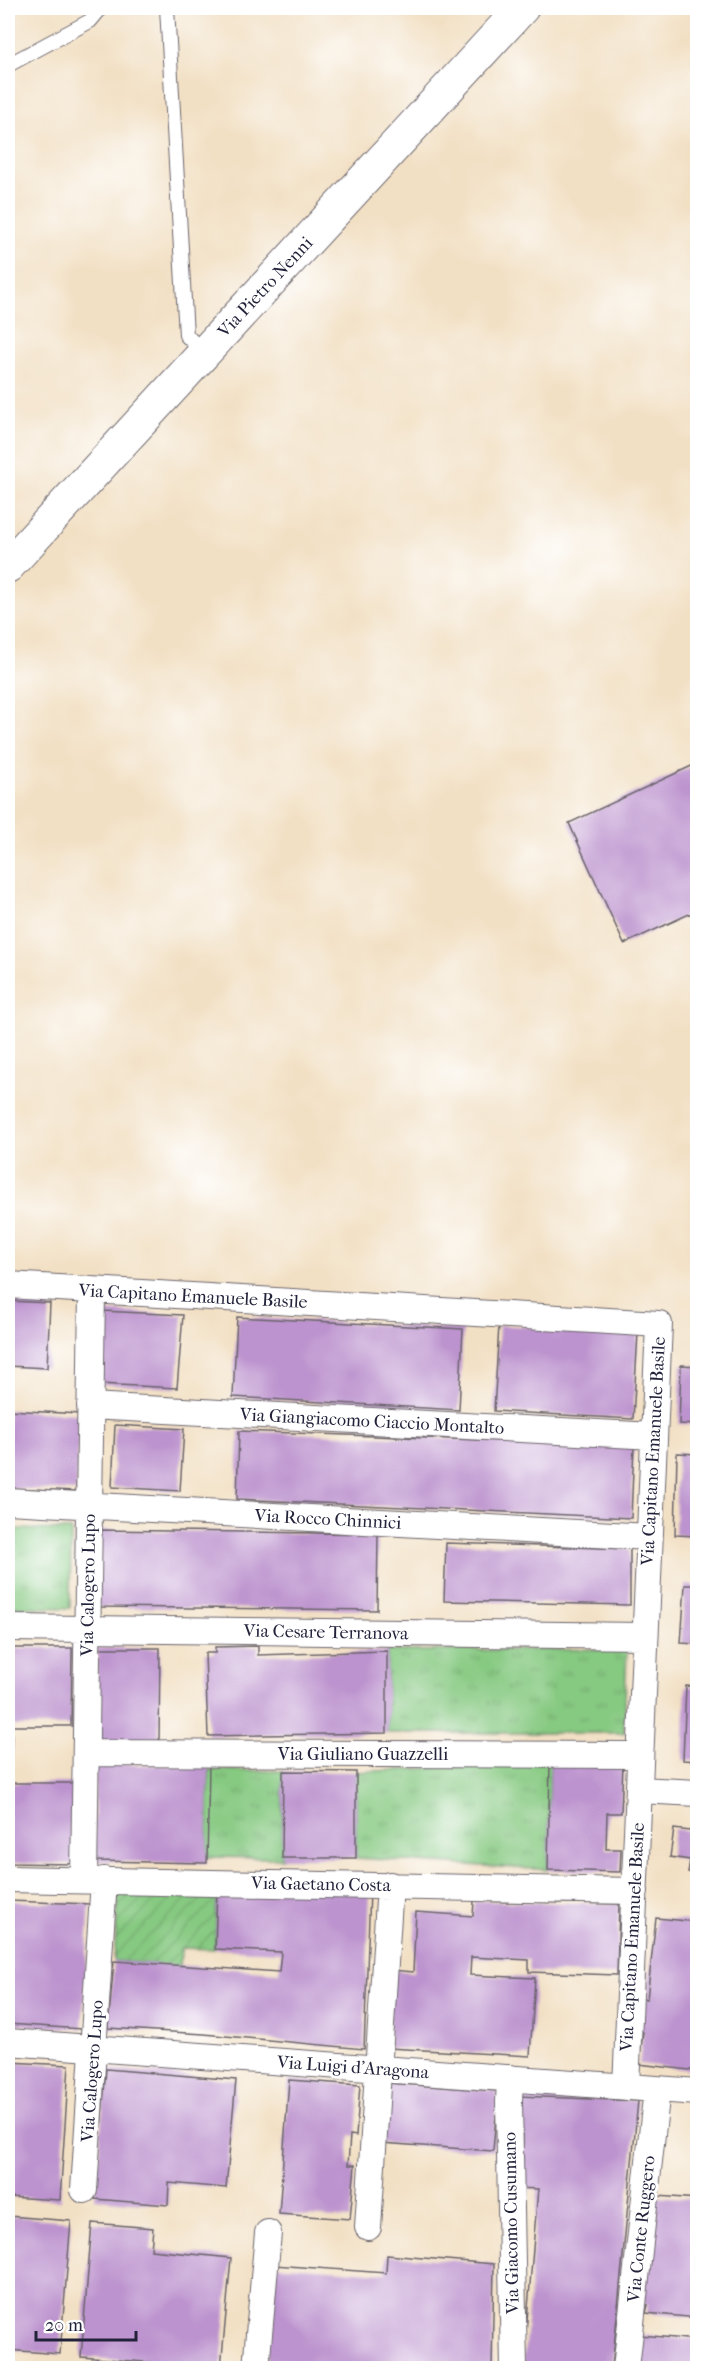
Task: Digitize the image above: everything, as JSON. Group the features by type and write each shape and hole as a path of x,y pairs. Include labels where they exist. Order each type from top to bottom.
{"main road":[{"name":"Via Pietro Nenni","path":"8,566 522,8"}],"street":[{"name":"Via Capitano Emanuele Basile","path":"8,1285 659,1324 626,2087"},
{"name":"Via Calogero Lupo","path":"84,2190 93,2048 94,1880 86,1753 92,1290"},
{"name":"Via Giangiacomo Ciaccio Montalto","path":"90,1406 654,1436"},
{"name":"Via Rocco Chinnici","path":"8,1501 649,1537"},
{"name":"Via Cesare Terranova","path":"8,1628 644,1636"},
{"name":"Via Giuliano Guazzelli","path":"86,1753 640,1755"},
{"path":"639,1790 698,1793"},
{"name":"Via Gaetano Costa","path":"8,1879 635,1890"},
{"path":"368,2227 390,1886"},
{"name":"Via Luigi d'Aragona","path":"8,2042 698,2092"},
{"name":"Via Giacomo Cusumano","path":"510,2078 514,2368"},
{"name":"Via Conte Ruggero","path":"626,2368 657,2089"},
{"path":"256,2368 268,2233"}],"lane":[{"path":"8,65 90,21 101,8"},
{"path":"167,8 186,335 204,353"}],"green space":[{"path":"8,1529 71,1530 70,1608 8,1607"},
{"path":"627,1649 624,1733 387,1733 387,1651"},
{"path":"550,1762 548,1870 356,1858 356,1772"},
{"path":"209,1770 283,1771 282,1858 207,1857"},
{"path":"119,1887 217,1888 215,1949 181,1948 180,1966 114,1961"}],"building":[{"path":"698,763 698,910 624,944 569,823"},
{"path":"8,1301 50,1303 47,1368 8,1366"},
{"path":"101,1311 183,1315 177,1388 98,1384"},
{"path":"237,1317 463,1329 459,1410 233,1397"},
{"path":"499,1325 638,1333 633,1419 494,1411"},
{"path":"681,1365 698,1366 698,1425 679,1424"},
{"path":"8,1410 80,1414 76,1491 8,1488"},
{"path":"115,1425 184,1429 180,1491 112,1487"},
{"path":"239,1431 634,1446 631,1518 237,1499"},
{"path":"677,1453 698,1454 698,1536 675,1535"},
{"path":"99,1530 378,1534 377,1610 98,1607"},
{"path":"446,1543 630,1549 630,1605 444,1601"},
{"path":"685,1585 698,1585 698,1644 681,1643"},
{"path":"258,1646 258,1655 387,1651 387,1733 208,1736 205,1653 215,1653 215,1647"},
{"path":"8,1648 72,1648 71,1726 12,1726 11,1770 8,1770"},
{"path":"97,1648 160,1648 159,1743 96,1742"},
{"path":"686,1686 698,1687 698,1761 683,1760"},
{"path":"550,1762 623,1764 621,1813 607,1813 606,1849 621,1849 620,1872 548,1870"},
{"path":"95,1764 209,1766 207,1863 94,1861"},
{"path":"283,1771 356,1772 356,1858 282,1858"},
{"path":"8,1783 75,1783 74,1864 8,1863"},
{"path":"674,1829 698,1832 698,1883 694,1883 695,1873 688,1872 690,1860 670,1857"},
{"path":"217,1888 370,1891 364,2049 204,2034 108,2028 114,1961 279,1972 281,1952 215,1949"},
{"path":"8,1901 90,1904 82,2029 8,2024"},
{"path":"474,1901 619,1904 617,1975 529,1972 529,1960 471,1957 470,1975 535,1978 530,2056 388,2048 392,1970 413,1972 416,1912 473,1916"},
{"path":"656,1918 698,1922 698,2071 639,2064 643,2032 638,2032 642,1998 647,1999"},
{"path":"8,2062 69,2065 60,2200 8,2197"},
{"path":"106,2069 236,2080 226,2188 169,2183 168,2205 95,2199"},
{"path":"289,2080 360,2085 356,2136 350,2135 348,2165 355,2165 350,2219 279,2214"},
{"path":"386,2083 498,2091 493,2151 381,2143"},
{"path":"518,2096 638,2101 612,2368 523,2368 538,2189 515,2188 517,2143 523,2144 523,2130 516,2130"},
{"path":"657,2196 698,2199 698,2318 646,2313 648,2305 642,2305"},
{"path":"8,2216 71,2221 60,2354 8,2350"},
{"path":"92,2223 153,2228 151,2250 231,2258 221,2368 81,2357"},
{"path":"387,2255 494,2264 492,2368 266,2368 274,2265 386,2273"},
{"path":"640,2335 698,2340 698,2368 638,2368"}]}
